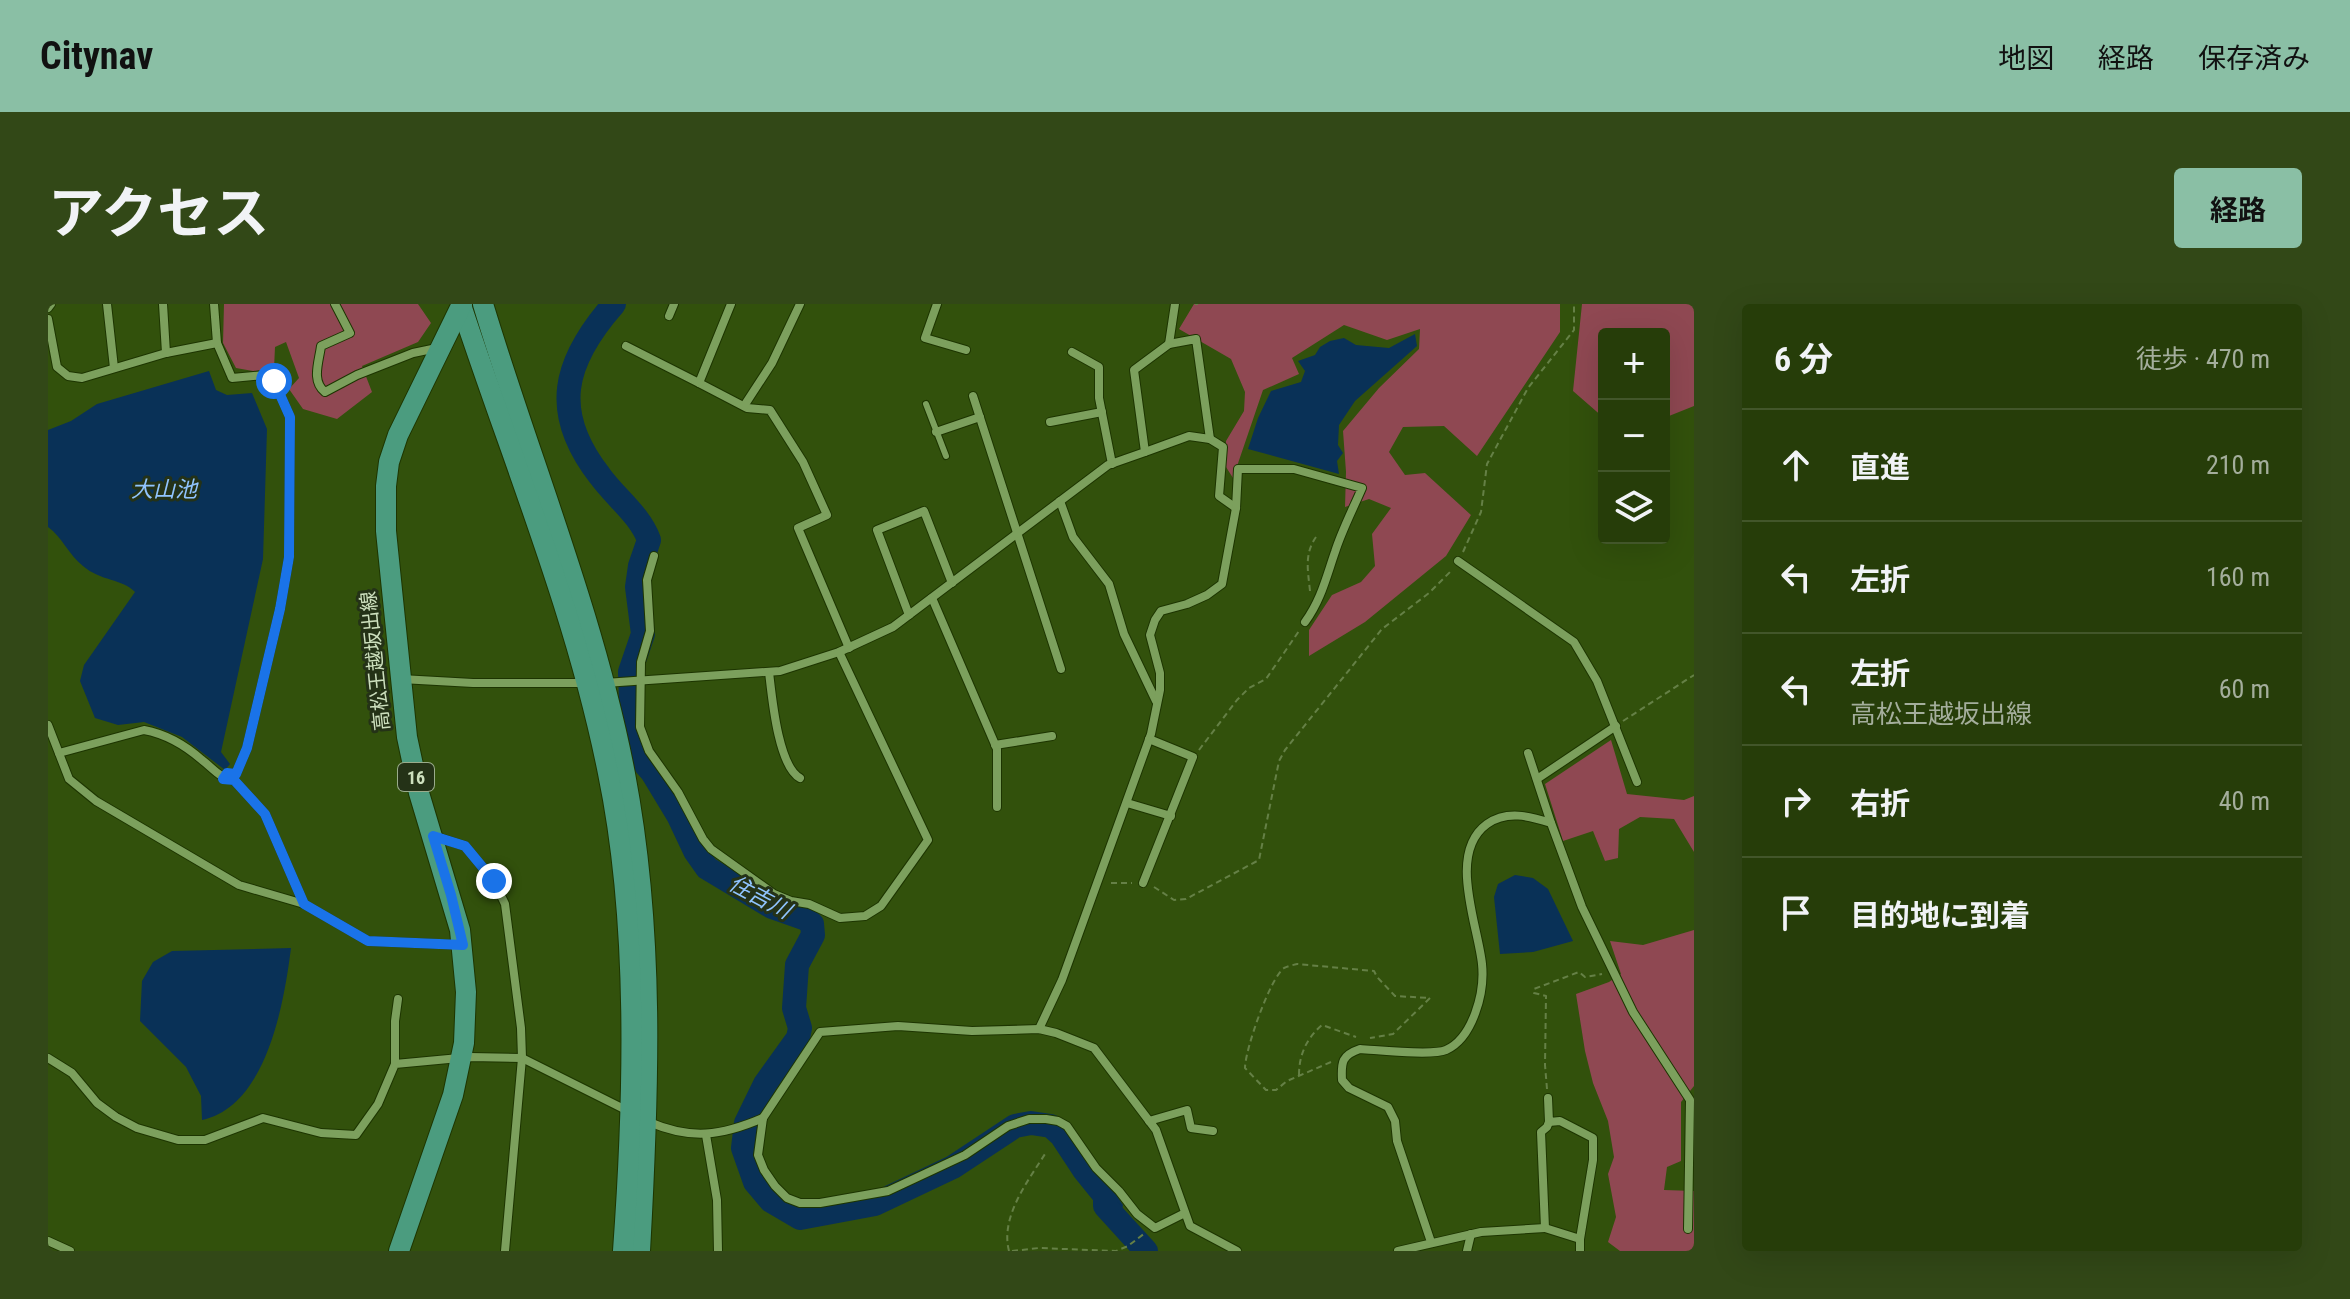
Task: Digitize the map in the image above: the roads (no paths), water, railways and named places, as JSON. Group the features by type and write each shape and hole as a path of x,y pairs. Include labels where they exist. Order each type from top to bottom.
{"main road":[{"name":"高松王越坂出線","path":"399,1251 453,1095 460,1060 466,992 463,945 413,766 400,679 386,531 389,462 398,435 461,304"},
{"name":"高松王越坂出線","path":"461,304 554,575 604,683"},
{"name":"高松王越坂出線","path":"483,304 604,683 627,786 643,904 648,975 638,1117 623,1251"},
{"name":"高松王越坂出線","path":"638,1117 640,1251"}],"street":[{"path":"107,304 114,368"},
{"path":"163,304 166,353"},
{"path":"214,304 217,343 232,378 265,375 274,381 290,417 289,557 280,609 247,748 236,774 227,773 223,779"},
{"path":"335,304 350,333 321,346 316,376 319,387 325,392 399,358 442,347"},
{"path":"669,316 674,304"},
{"path":"699,383 731,304"},
{"path":"744,406 772,363 800,304"},
{"path":"1169,344 1175,304"},
{"path":"934,305 925,338 966,350"},
{"path":"48,319 57,367 68,376 82,378 166,353 217,343"},
{"path":"1145,452 1134,370 1169,344 1196,339 1210,439"},
{"path":"626,346 744,406 770,410 803,462 827,515 798,528 849,648"},
{"path":"1072,352 1099,367 1102,412 1112,464"},
{"path":"48,371 61,370"},
{"path":"973,396 1061,669"},
{"path":"1050,422 1102,412"},
{"path":"936,432 980,417"},
{"path":"400,679 473,683 604,683 780,671 839,652 893,627 1112,464 1189,436 1210,439 1223,447 1219,496 1236,508"},
{"path":"1039,1029 1062,980 1149,739 1160,690 1160,673 1150,635 1155,620 1161,611 1187,604 1222,584 1236,508 1238,469 1294,469 1362,488 1335,552 1328,581 1305,622"},
{"path":"1060,501 1073,537 1109,584 1124,634 1156,701"},
{"path":"909,615 877,530 924,511 952,583"},
{"path":"654,556 647,580 650,631 637,682 640,727 649,751 678,792 711,849 774,894 809,904 840,918 865,916 881,906 928,840 839,652"},
{"path":"1458,561 1574,642 1597,681 1637,782"},
{"path":"932,598 995,745 997,807"},
{"path":"769,672 782,745 794,774 800,778"},
{"path":"48,725 69,779 96,801 239,885 304,904 368,941 463,945"},
{"path":"1537,779 1616,726"},
{"path":"59,753 144,730 179,743 223,779 234,780 265,814 304,904"},
{"path":"995,745 1052,736"},
{"path":"1143,883 1193,757 1149,739"},
{"path":"1528,753 1582,907 1633,1012 1690,1100 1688,1229"},
{"path":"1127,803 1171,816"},
{"path":"1431,1242 1397,1141 1395,1121 1388,1107 1349,1088 1342,1080 1343,1058 1360,1049 1442,1052 1456,1044 1467,1030 1475,1010 1482,976 1468,888 1467,856 1473,841 1482,828 1497,817 1513,815 1551,823"},
{"path":"433,836 465,846 494,881 505,904 522,1058 505,1251"},
{"path":"48,1058 72,1073 97,1103 116,1117 137,1128 178,1140 205,1140 263,1118 321,1133 356,1135 378,1104 395,1064 398,999"},
{"path":"1185,1213 1155,1228 1137,1214 1096,1168 1067,1126 1046,1119 1029,1119 1008,1126 965,1155 888,1191 838,1201 800,1203 787,1198 764,1170 758,1155 763,1118 820,1032 898,1026 972,1031 1039,1029 1056,1033 1094,1048 1156,1130 1190,1226 1237,1251"},
{"path":"395,1064 470,1057 522,1058 638,1117 696,1136 734,1130 763,1118"},
{"path":"1545,1228 1541,1132 1549,1122 1548,1098"},
{"path":"1149,1121 1187,1110 1191,1128 1213,1131"},
{"path":"1549,1122 1560,1121 1593,1138 1593,1160 1580,1251"},
{"path":"706,1135 717,1200 718,1251"},
{"path":"1398,1251 1471,1234 1545,1228 1580,1239"},
{"path":"1467,1251 1471,1234"},
{"path":"48,1241 70,1251"}],"lane":[{"path":"926,404 946,456"}],"water":[{"path":"1415,334 1417,346 1355,401 1339,425 1338,445 1343,453 1337,461 1339,474 1248,449 1271,391 1301,382 1305,371 1298,361 1315,355 1320,347 1330,341 1344,338 1356,345 1389,348"},
{"name":"大山池","path":"209,371 216,390 227,395 252,393 267,429 263,559 221,752 230,764 225,770 182,737 144,722 118,725 95,718 80,681 84,665 135,592 83,566 48,527 48,430 71,421 97,404"},
{"path":"1515,875 1533,878 1548,889 1573,941 1533,952 1500,954 1494,897 1498,884"},
{"path":"291,948 277,1023 257,1074 242,1095 224,1111 202,1120 201,1096 186,1067 140,1021 142,981 153,962 172,951"},
{"path":"1113,1190 1123,1205 1121,1214 1111,1208 1152,1251 1138,1251 1099,1200"}],"waterway":[{"name":"住吉川","path":"614,304 583,346 569,388 569,409 584,453 640,523 649,540 637,587 643,634 630,672 632,730 638,756 652,772 707,868 772,907 812,924 813,935 797,965 794,1008 800,1028 798,1038 765,1084 746,1123 743,1148 755,1182 771,1201 800,1218 875,1204 953,1167 1015,1126 1031,1123 1051,1126 1061,1135 1105,1196 1105,1206 1146,1251"}]}
